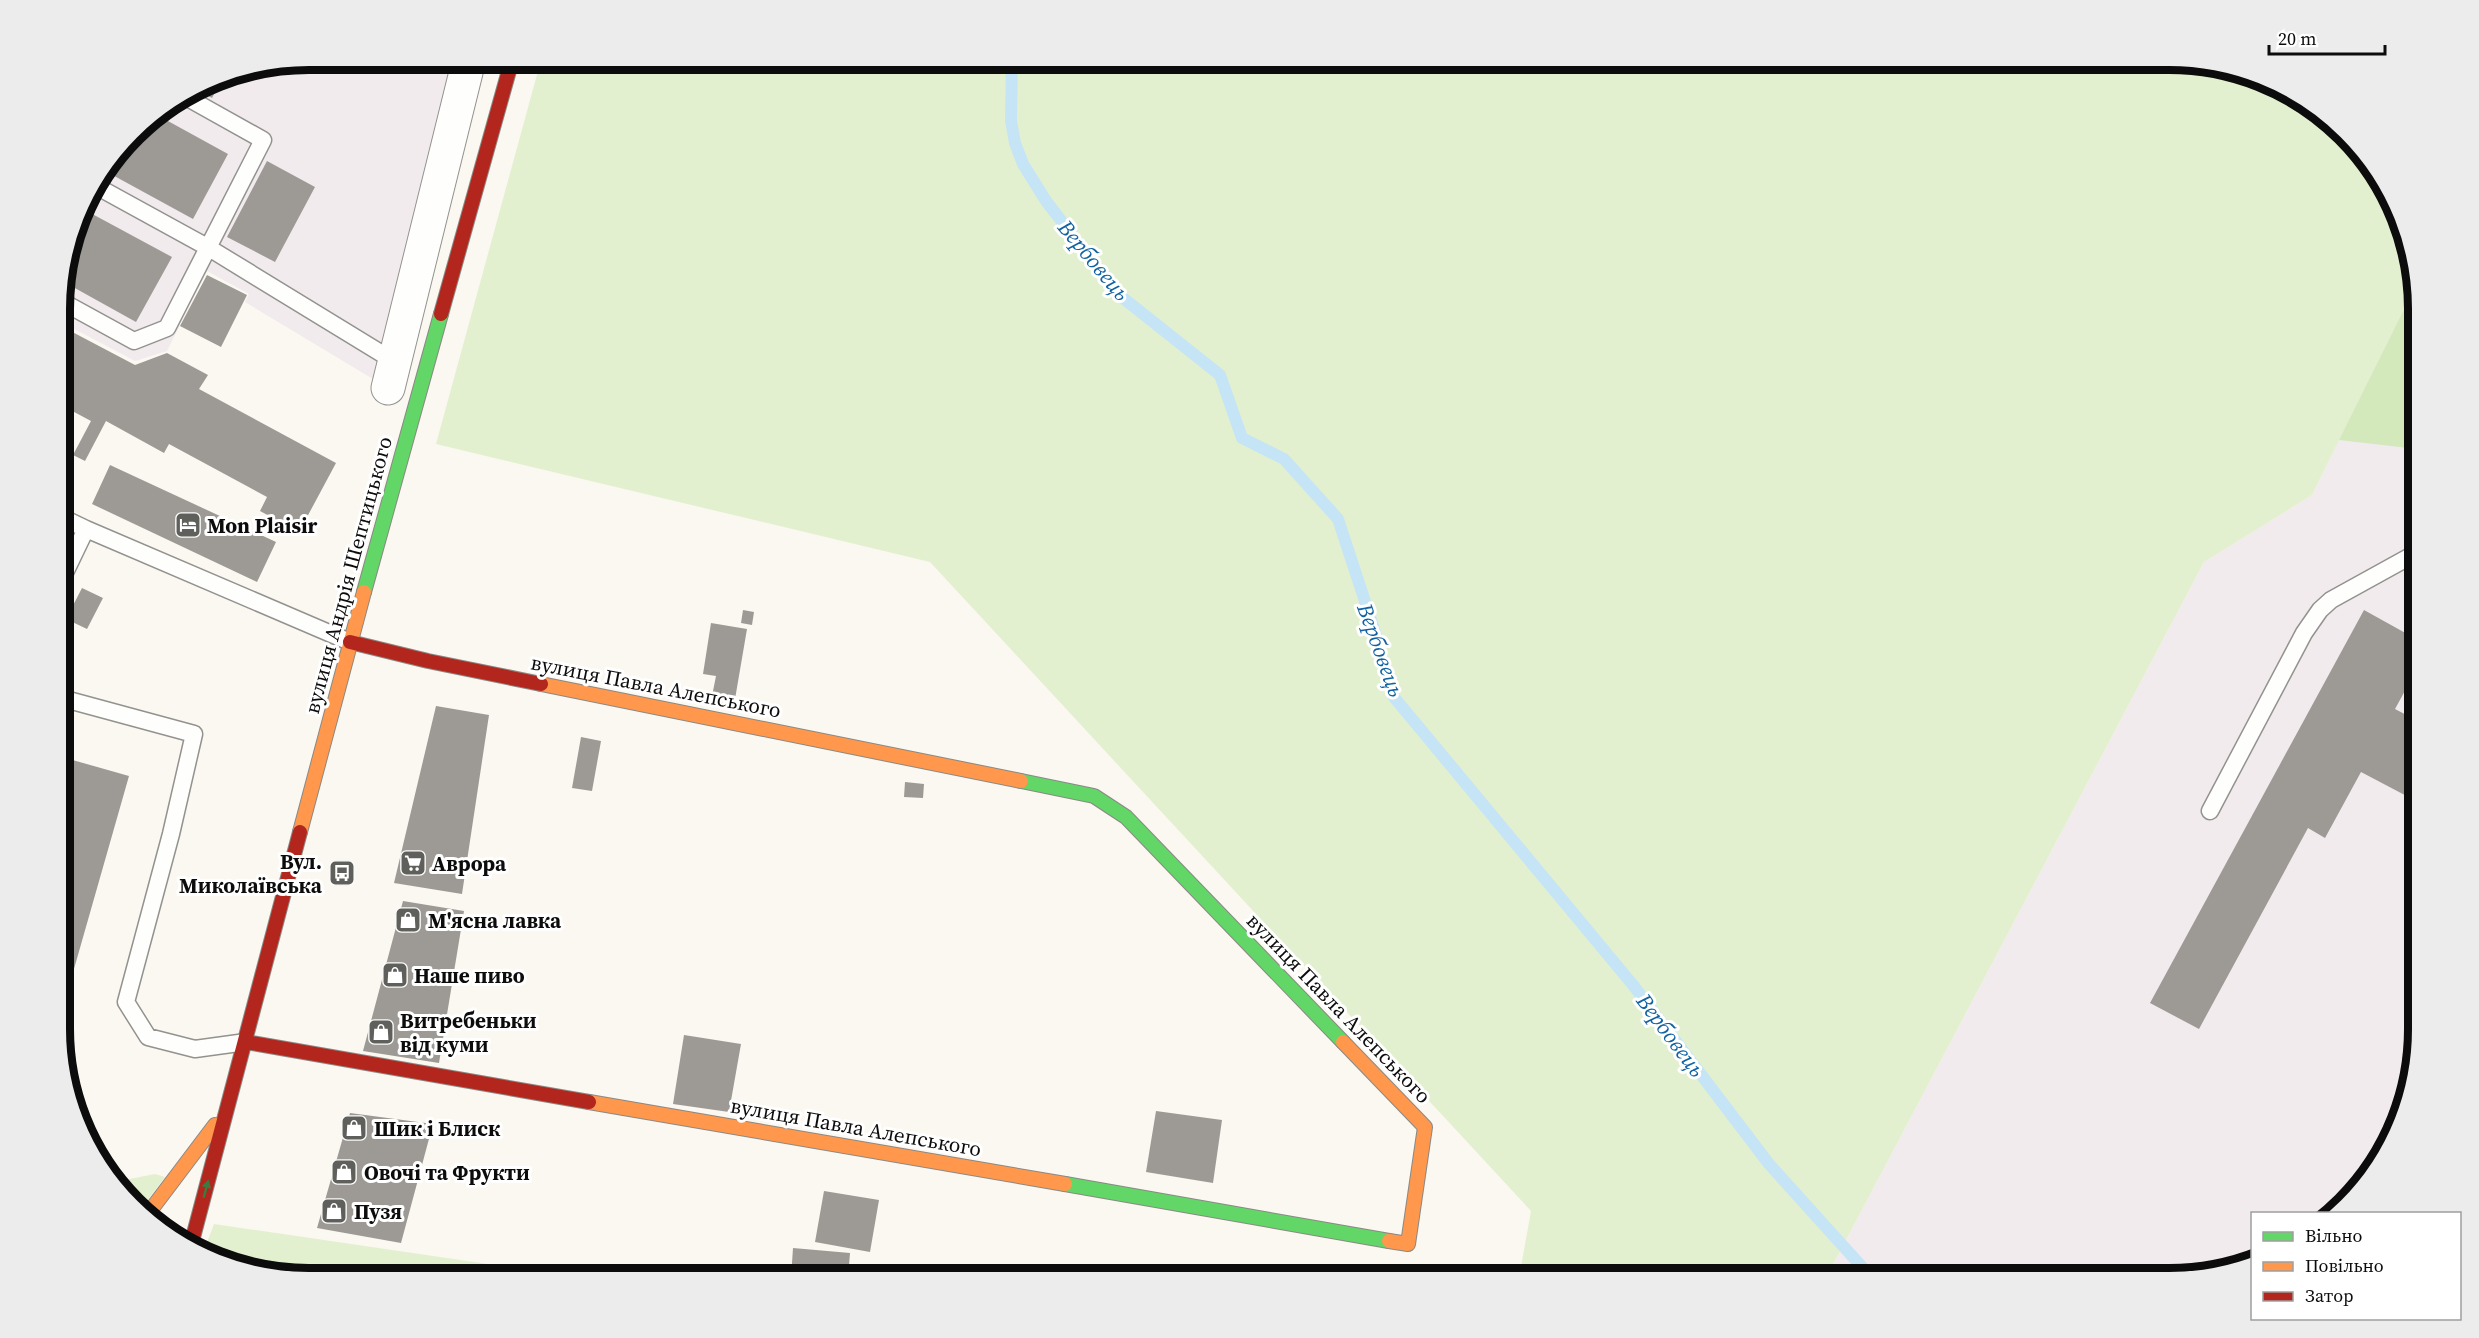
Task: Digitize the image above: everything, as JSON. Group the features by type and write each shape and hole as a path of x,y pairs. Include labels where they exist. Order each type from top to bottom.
{"street":[{"path":"387,388 466,70"},
{"name":"вулиця Андрія Шептицького","path":"193,1237 350,642 509,70"},
{"name":"вулиця Павла Алепського","path":"246,1042 1408,1244 1425,1127 1126,818 1094,796 428,661 350,642"},
{"name":"вулиця Андрія Шептицького","path":"152,1208 196,1153 230,1103"}],"lane":[{"path":"70,306 134,341 167,328 263,140 194,101"},
{"path":"103,190 209,248 423,380"},
{"path":"70,522 350,642"},
{"path":"70,563 86,530"},
{"path":"2210,811 2304,633 2320,610 2343,592 2408,557"},
{"path":"70,700 194,734 171,834 126,1002 148,1037 195,1049 246,1042"}],"shaded area":[{"path":"310,70 467,70 388,388 245,302 249,294 207,271 167,351 135,361 70,327 71,294 75,263 83,233 95,204 120,164 152,130 177,111 204,95 233,83 263,75"},
{"path":"2408,301 2408,1044 2404,1075 2396,1105 2384,1134 2368,1161 2349,1186 2322,1212 2251,1212 2251,1253 2216,1263 2169,1268 1831,1268 2204,562 2312,495"}],"green space":[{"path":"538,70 2185,71 2216,75 2246,83 2275,95 2315,120 2349,152 2368,177 2390,218 2404,263 2408,294 2408,301 2312,495 2204,562 1831,1268 1521,1268 1531,1211 930,562 436,444"},
{"path":"2408,301 2408,448 2339,440"},
{"path":"155,1174 165,1177 146,1202 125,1180"},
{"path":"214,1224 515,1268 294,1267 263,1263 233,1255 206,1244"}],"building":[{"path":"216,90 212,98 205,94"},
{"path":"165,119 228,154 193,219 112,175 130,152"},
{"path":"267,161 315,187 275,262 227,237"},
{"path":"91,213 172,257 136,322 72,286 75,263"},
{"path":"207,275 247,295 221,347 180,326"},
{"path":"70,331 135,365 167,353 208,375 199,389 336,463 299,532 260,511 267,497 169,444 164,453 106,421 85,461 73,455 91,421 70,410"},
{"path":"110,465 276,542 257,582 92,504"},
{"path":"82,588 103,598 87,629 70,621 70,611"},
{"path":"743,610 754,612 752,625 741,623"},
{"path":"2364,610 2408,634 2408,685 2395,709 2408,716 2408,797 2361,772 2325,838 2308,828 2199,1029 2150,1003"},
{"path":"711,623 747,629 734,705 711,701 716,676 703,674"},
{"path":"436,706 489,715 462,894 394,883"},
{"path":"581,737 601,741 592,791 572,788"},
{"path":"70,759 129,776 70,983"},
{"path":"905,782 924,784 923,798 904,797"},
{"path":"403,901 464,911 439,1063 363,1051"},
{"path":"684,1035 741,1044 729,1112 673,1104"},
{"path":"1156,1111 1222,1120 1213,1183 1146,1172"},
{"path":"350,1113 433,1124 401,1243 317,1228"},
{"path":"824,1191 879,1200 870,1252 815,1242"},
{"path":"793,1248 850,1253 849,1268 792,1268"},
{"path":"1271,1265 1290,1268 1271,1268"}],"waterway":[{"name":"Вербовець","path":"1012,70 1011,121 1015,143 1023,164 1046,201 1118,294 1220,375 1242,438 1284,459 1338,519 1375,632 1393,696 1633,985 1769,1164 1863,1268"}],"traffic: fast":[{"path":"364,592 441,314"},
{"path":"1021,781 1094,796 1126,817 1343,1042"},
{"path":"1065,1184 1389,1241"}],"traffic: slow":[{"path":"300,832 364,592"},
{"path":"541,684 1021,781"},
{"path":"1343,1042 1425,1127 1408,1244 1389,1241"},
{"path":"589,1102 1065,1184"},
{"path":"152,1208 215,1125"}],"traffic: jam":[{"path":"441,314 509,70"},
{"path":"350,642 428,661 541,684"},
{"path":"193,1237 300,832"},
{"path":"246,1042 589,1102"}],"place":[{"name":"Mon Plaisir","path":"188,525"},
{"name":"Аврора","path":"413,863"},
{"name":"Вул. Миколаївська","path":"342,873"},
{"name":"М'ясна лавка","path":"408,920"},
{"name":"Наше пиво","path":"395,975"},
{"name":"Витребеньки від куми","path":"381,1032"},
{"name":"Шик і Блиск","path":"354,1128"},
{"name":"Овочі та Фрукти","path":"344,1172"},
{"name":"Пузя","path":"334,1211"}]}
